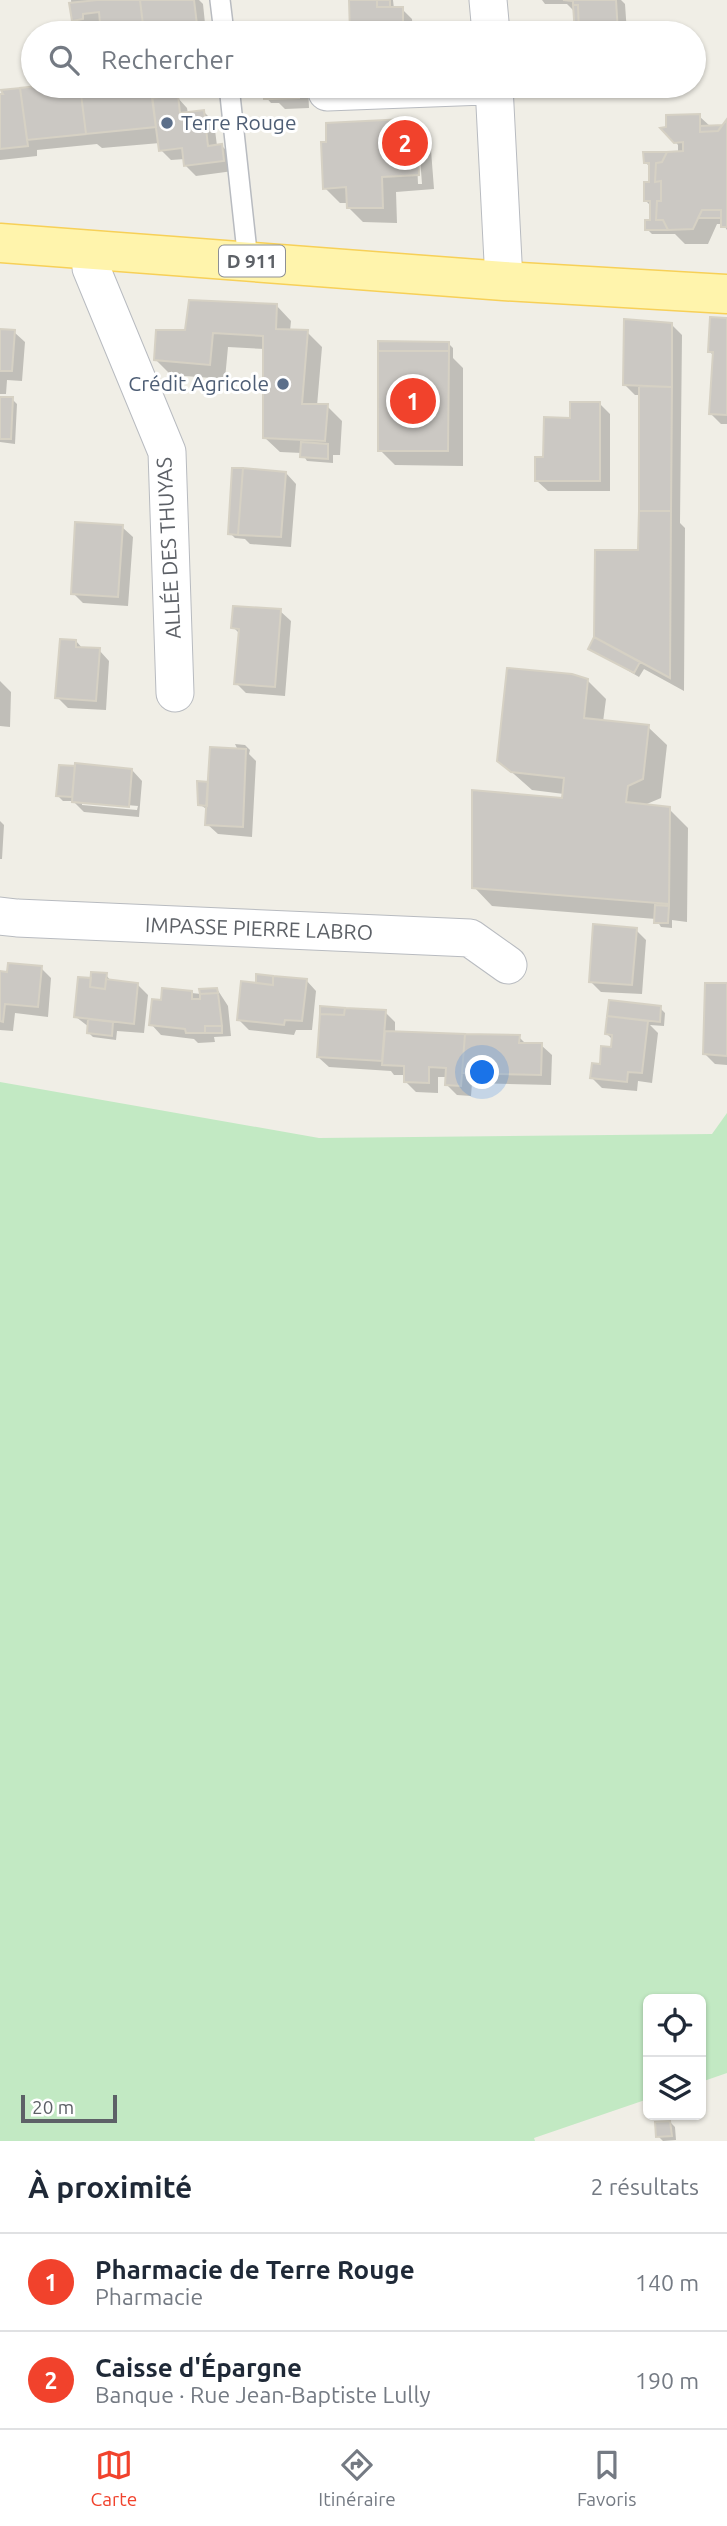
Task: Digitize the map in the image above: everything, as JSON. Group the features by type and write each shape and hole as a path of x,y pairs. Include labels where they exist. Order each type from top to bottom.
{"main road":[{"name":"D 911","path":"0,243 504,281 727,294"}],"street":[{"path":"488,0 490,21"},
{"path":"495,98 504,281"},
{"name":"ALLÉE DES THUYAS","path":"91,250 91,268 167,453 175,693"},
{"name":"IMPASSE PIERRE LABRO","path":"0,916 470,938 509,965"}],"lane":[{"path":"220,0 222,21"},
{"path":"230,98 248,261"}],"green space":[{"path":"0,1082 319,1138 712,1134 727,1113 727,2073 706,2080 706,1994 643,1994 643,2101 534,2138 535,2141 0,2141"}],"building":[{"path":"140,0 143,21 100,21 99,12 83,14 83,19 72,21 69,3"},
{"path":"140,0 194,0 197,21 143,21"},
{"path":"349,0 377,0 377,7 403,7 403,21 350,21"},
{"path":"377,0 390,0 390,7 377,7"},
{"path":"563,0 616,0 617,21 579,21 578,5 573,5 573,1"},
{"path":"573,5 578,5 579,21 574,21"},
{"path":"20,88 28,146 0,149 1,90"},
{"path":"21,98 82,98 86,134 27,140"},
{"path":"82,98 152,98 156,127 86,134"},
{"path":"152,98 178,98 180,113 204,110 208,146 222,144 224,161 184,166 182,148 159,151"},
{"path":"700,114 700,132 718,131 727,119 727,227 721,227 721,210 702,210 693,229 668,230 663,220 656,220 657,201 661,201 661,181 655,182 656,163 662,162 667,152 683,151 683,142 674,143 660,128 666,127 666,115"},
{"path":"405,119 406,133 417,133 419,175 382,177 383,208 347,208 346,187 323,189 321,142 326,142 326,123"},
{"path":"722,125 718,131 700,132 700,126"},
{"path":"643,152 667,152 662,162 656,163 655,182 661,181 661,201 657,201 656,220 663,220 668,230 645,230 645,220 650,220 650,201 644,201 644,182 649,182 649,163 644,163"},
{"path":"702,210 721,210 721,218 698,218"},
{"name":"Crédit Agricole","path":"189,300 277,304 276,329 308,330 302,404 328,404 325,441 263,438 263,336 213,333 210,365 154,360 156,330 185,330"},
{"path":"710,317 727,318 727,415 709,414 713,352 708,352"},
{"path":"624,319 672,323 672,387 623,385"},
{"path":"0,329 15,330 12,371 0,371"},
{"path":"378,341 449,342 449,351 378,351"},
{"path":"378,351 449,351 448,451 378,451"},
{"path":"639,386 672,387 671,511 639,511"},
{"path":"0,397 13,397 11,439 0,439"},
{"path":"570,402 600,402 600,481 535,481 535,457 543,457 544,417 570,418"},
{"path":"301,442 328,444 328,459 300,457"},
{"path":"232,468 243,468 238,535 228,534"},
{"path":"243,468 286,472 281,537 238,535"},
{"path":"639,511 671,511 670,678 594,637 595,550 638,550"},
{"path":"75,522 123,525 118,597 71,594"},
{"path":"233,606 281,609 275,687 234,684 239,629 231,628"},
{"path":"594,637 640,662 634,673 588,649"},
{"path":"60,639 76,640 76,647 100,648 96,701 55,698"},
{"path":"507,668 572,674 588,679 584,718 649,725 643,779 628,786 626,802 670,807 669,904 472,888 472,790 562,798 564,778 511,772 497,761"},
{"path":"210,747 246,749 243,827 205,825"},
{"path":"75,763 132,769 129,807 72,802"},
{"path":"59,765 75,766 72,797 56,796"},
{"path":"197,781 208,782 207,806 198,805"},
{"path":"655,905 669,906 668,923 654,923"},
{"path":"593,924 637,928 632,985 589,982"},
{"path":"8,963 42,966 38,1007 5,1004 3,1022 0,1021 0,971 7,972"},
{"path":"91,972 107,973 105,989 90,987"},
{"path":"256,974 273,976 273,985 256,983"},
{"path":"273,976 307,979 302,1021 285,1020 284,1025 237,1020 241,981 273,985"},
{"path":"78,977 91,978 90,987 105,989 106,979 138,983 134,1024 74,1017"},
{"path":"705,983 727,983 727,1056 703,1054"},
{"path":"162,988 192,991 192,999 200,999 200,994 218,993 222,1026 205,1026 205,1033 186,1033 185,1029 149,1025 152,999 161,1000"},
{"path":"217,988 218,993 200,994 199,989"},
{"path":"609,1000 661,1006 660,1022 607,1016"},
{"path":"320,1006 345,1008 344,1015 320,1014"},
{"path":"345,1008 386,1010 382,1061 317,1057 320,1014 344,1015"},
{"path":"607,1016 648,1021 642,1073 628,1072 627,1082 590,1078 592,1063 600,1064 601,1046 611,1047 612,1035 605,1034"},
{"path":"88,1019 113,1022 112,1036 87,1033"},
{"path":"205,1026 222,1026 222,1033 205,1033"},
{"path":"385,1031 465,1034 461,1086 445,1085 446,1068 429,1067 429,1083 404,1082 404,1066 382,1065"},
{"path":"465,1034 520,1035 519,1043 542,1043 541,1075 462,1073"},
{"path":"670,2121 672,2136 656,2137 655,2122"}],"place":[{"name":"Terre Rouge","path":"167,123"},
{"name":"Caisse d'Épargne","path":"405,143"},
{"name":"Crédit Agricole","path":"283,384"},
{"name":"Pharmacie de Terre Rouge","path":"413,401"}]}
